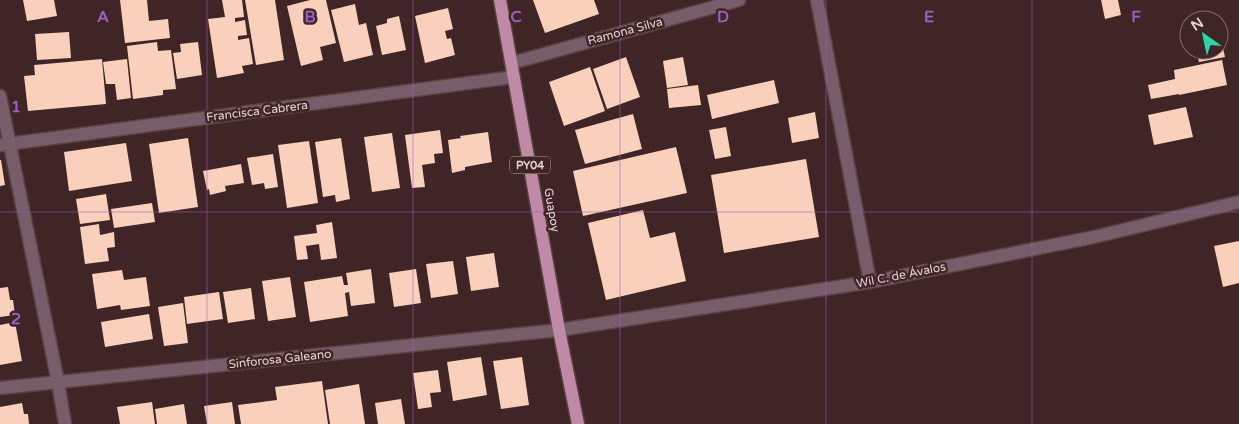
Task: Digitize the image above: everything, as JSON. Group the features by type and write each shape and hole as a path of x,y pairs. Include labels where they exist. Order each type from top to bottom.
{"main road":[{"name":"Guapoy","path":"500,0 559,330 578,424"}],"street":[{"name":"Ramona Silva","path":"512,63 739,0"},
{"path":"817,0 870,282"},
{"name":"Francisca Cabrera","path":"5,144 514,77"},
{"path":"0,96 5,144 66,424"},
{"name":"Wil C. de Ávalos","path":"559,330 870,282 1094,237 1239,202"},
{"name":"Sinforosa Galeano","path":"0,388 559,330"}],"building":[{"path":"23,0 54,0 57,16 27,21"},
{"path":"120,0 147,0 149,21 168,19 170,38 125,43"},
{"path":"222,0 242,0 244,17 235,18 235,22 245,20 247,35 238,36 238,40 249,38 253,64 242,66 244,73 217,78 208,19 225,17"},
{"path":"245,0 275,0 284,60 256,65"},
{"path":"310,0 326,0 336,43 320,47 323,60 301,66 287,6"},
{"path":"533,0 594,0 599,14 545,33"},
{"path":"1101,0 1118,0 1121,15 1105,19"},
{"path":"355,4 359,25 366,23 373,55 344,62 331,10"},
{"path":"448,8 453,29 445,31 447,39 451,38 455,55 425,63 415,16"},
{"path":"399,16 406,50 382,55 376,26 387,23 387,19"},
{"path":"69,32 71,58 37,60 35,34"},
{"path":"157,42 158,51 171,50 176,89 163,90 163,95 133,99 127,46"},
{"path":"198,42 202,75 177,79 173,53 181,52 180,44"},
{"path":"626,57 640,97 607,109 593,69"},
{"path":"683,57 688,85 667,88 663,61"},
{"path":"102,59 106,104 28,111 24,76 35,75 34,65"},
{"path":"127,59 131,98 117,100 115,84 106,84 103,62"},
{"path":"1222,60 1227,85 1151,99 1148,85 1175,79 1174,70"},
{"path":"590,67 605,111 564,126 549,82"},
{"path":"774,80 779,103 712,119 707,95"},
{"path":"698,85 701,105 669,108 667,89"},
{"path":"1186,107 1193,137 1154,145 1148,115"},
{"path":"815,112 819,138 792,143 788,118"},
{"path":"633,114 642,149 585,164 575,130"},
{"path":"726,127 731,156 715,159 709,130"},
{"path":"440,130 443,153 434,154 435,163 422,165 425,187 412,188 405,135"},
{"path":"488,132 492,162 465,167 465,170 452,173 448,140 461,138 460,136"},
{"path":"392,133 400,188 372,192 364,137"},
{"path":"188,138 198,207 159,213 149,144"},
{"path":"341,138 350,199 336,202 335,195 323,197 315,142"},
{"path":"309,141 318,203 287,208 278,145"},
{"path":"126,143 132,181 69,191 64,152"},
{"path":"676,147 687,193 583,216 573,171"},
{"path":"273,154 278,187 265,189 264,183 252,185 247,158"},
{"path":"806,159 819,237 724,253 711,175"},
{"path":"0,160 5,185 0,186"},
{"path":"241,164 244,183 225,186 226,191 210,195 203,171"},
{"path":"106,194 110,220 80,224 76,199"},
{"path":"152,203 155,222 114,228 111,209"},
{"path":"643,210 650,238 675,232 686,281 606,300 588,223"},
{"path":"332,222 337,258 321,260 319,244 306,246 308,259 297,260 294,236 317,233 316,225"},
{"path":"99,224 100,235 114,232 115,247 107,248 109,261 85,264 80,227"},
{"path":"1239,241 1239,283 1223,287 1214,246"},
{"path":"494,253 499,287 471,291 466,257"},
{"path":"453,261 458,294 431,298 426,264"},
{"path":"371,269 375,303 351,306 349,292 345,293 348,316 310,322 304,282 342,276 344,285 348,285 346,273"},
{"path":"416,269 421,303 394,307 389,273"},
{"path":"122,270 124,280 146,277 150,306 121,310 120,305 97,309 92,274"},
{"path":"290,277 296,317 268,321 262,281"},
{"path":"8,287 10,300 13,300 15,315 0,317 0,288"},
{"path":"251,288 255,319 228,323 223,292"},
{"path":"219,292 223,319 187,324 184,297"},
{"path":"183,303 188,343 164,346 158,307"},
{"path":"149,314 153,339 105,347 101,322"},
{"path":"15,322 22,361 0,365 0,325"},
{"path":"481,357 487,395 453,401 447,362"},
{"path":"522,357 529,405 501,409 493,361"},
{"path":"438,370 441,392 430,393 432,407 418,409 413,373"},
{"path":"322,381 328,424 241,424 238,405 277,400 275,387"},
{"path":"359,384 365,424 330,424 325,390"},
{"path":"401,399 405,424 378,424 375,403"},
{"path":"152,402 155,424 120,424 117,407"},
{"path":"232,402 235,424 207,424 204,406"},
{"path":"22,403 24,414 28,414 29,424 0,424 0,407"},
{"path":"184,404 187,424 157,424 155,409"}]}
